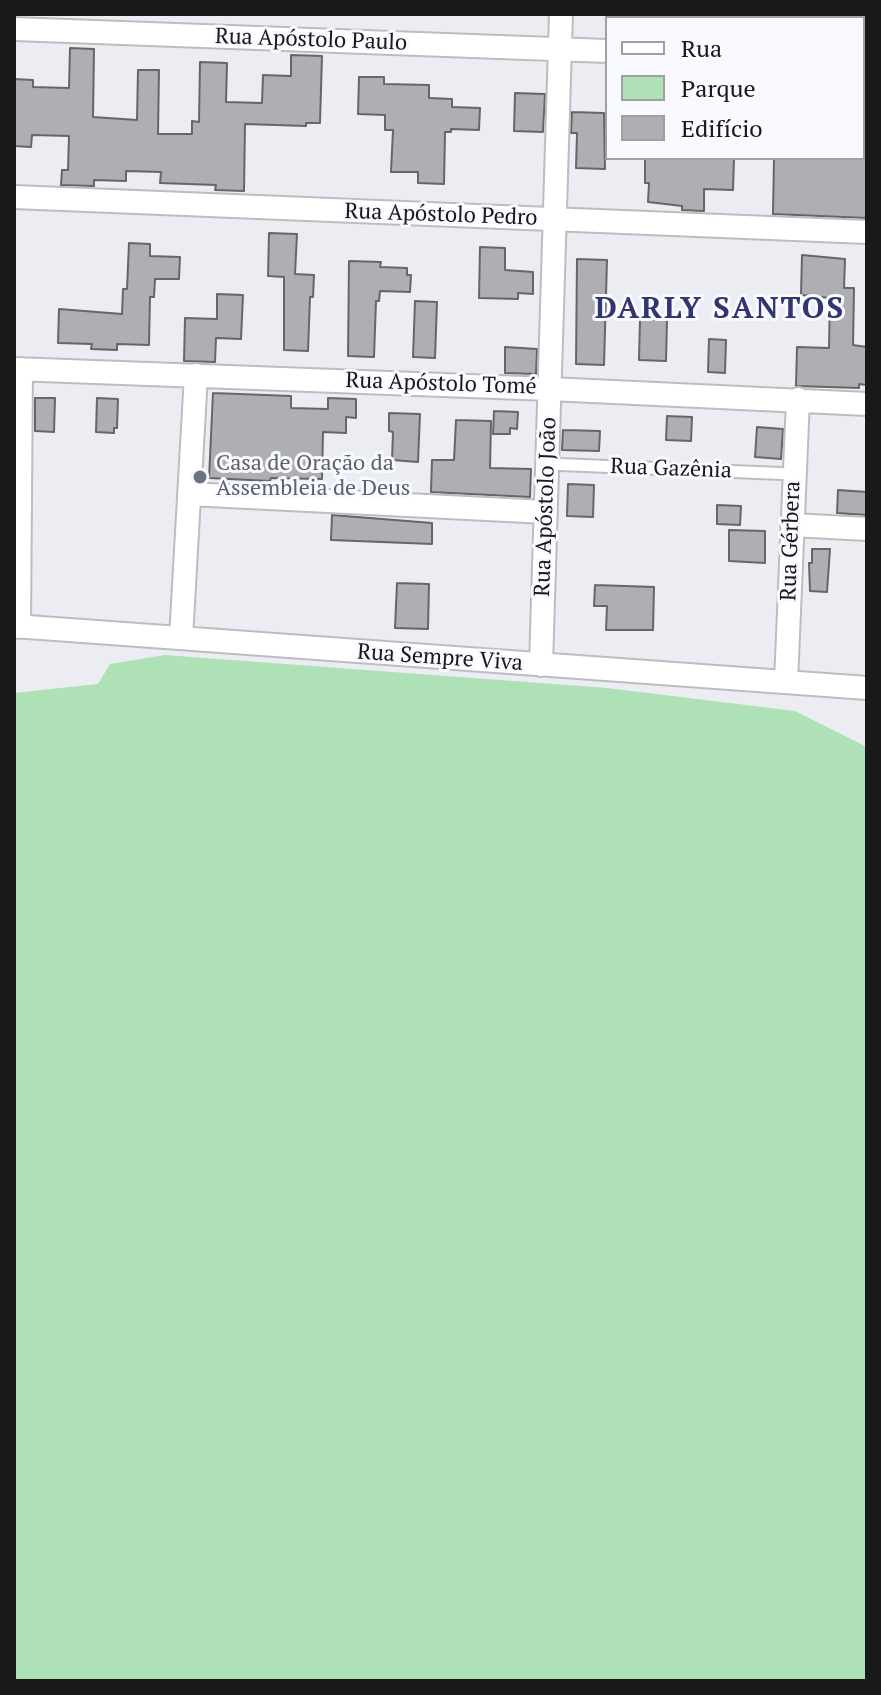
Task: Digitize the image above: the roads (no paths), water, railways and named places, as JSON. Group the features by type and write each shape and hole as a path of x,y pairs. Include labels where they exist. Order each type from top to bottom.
{"street":[{"name":"Rua Apóstolo João","path":"541,665 561,14"},
{"name":"Rua Apóstolo Paulo","path":"14,29 605,51"},
{"name":"Rua Apóstolo Pedro","path":"14,197 867,232"},
{"name":"Rua Apóstolo Tomé","path":"17,369 867,404"},
{"path":"16,626 17,369"},
{"path":"181,638 196,375"},
{"name":"Rua Gérbera","path":"786,682 798,399"},
{"path":"189,494 546,512"},
{"path":"792,525 867,529"},
{"name":"Rua Sempre Viva","path":"16,626 867,688"}],"lane":[{"name":"Rua Gazênia","path":"547,464 794,474"}],"place":[{"name":"Casa de Oração da Assembleia de Deus","path":"200,477"}],"district":[{"name":"DARLY SANTOS","path":"720,309"}]}
